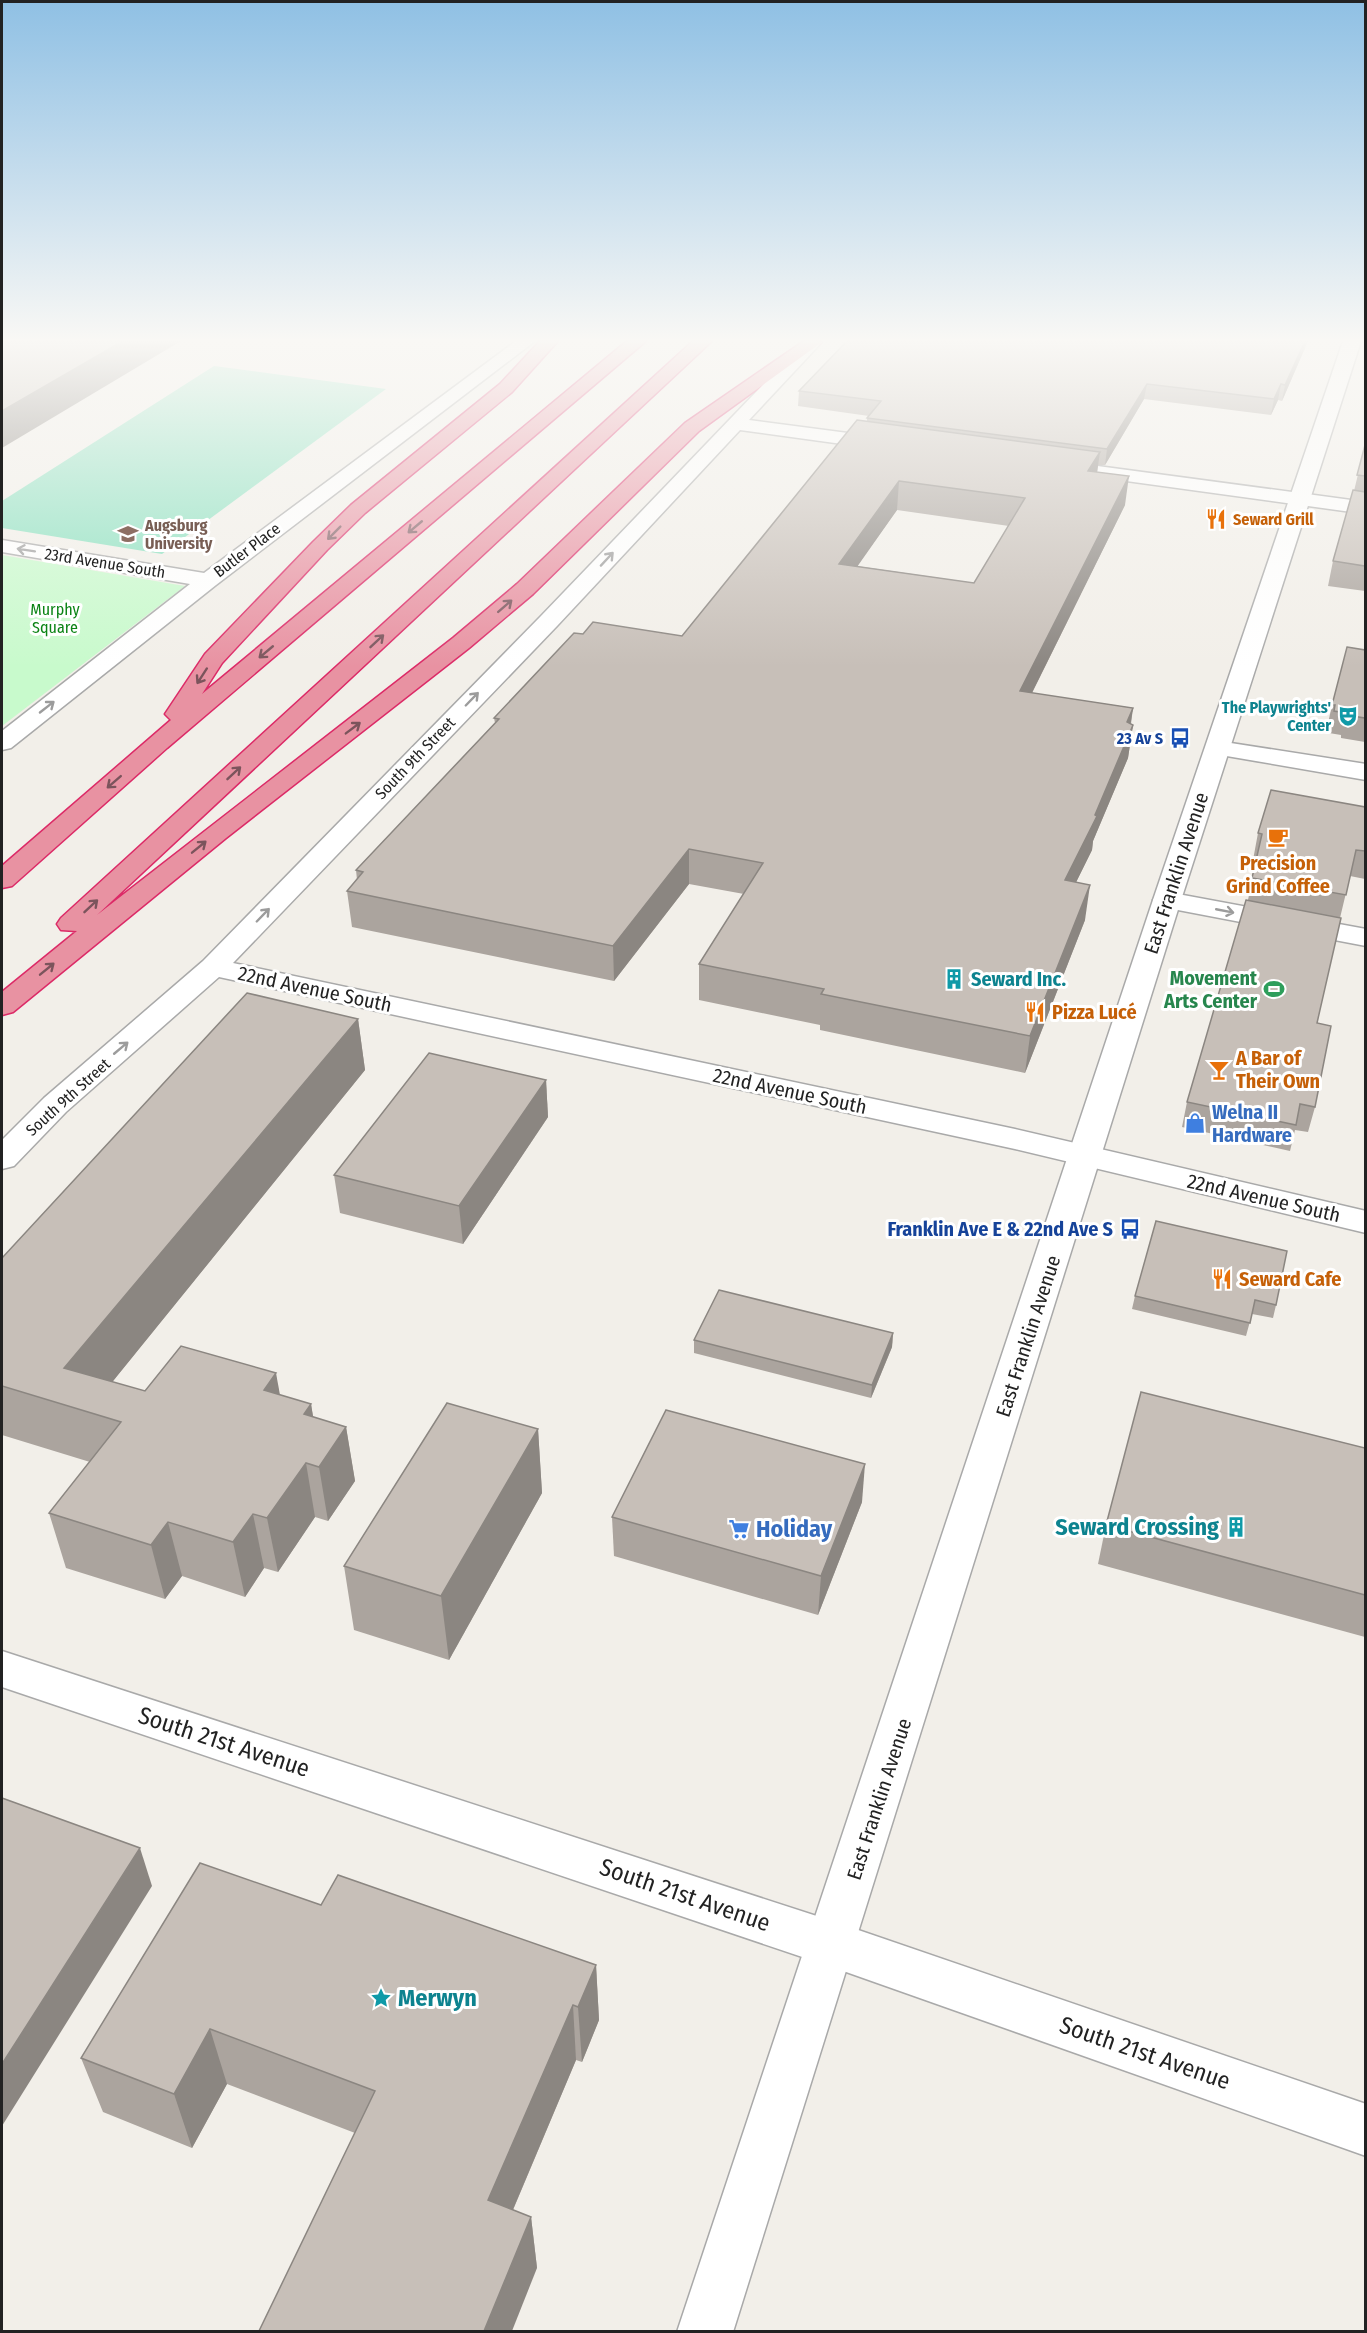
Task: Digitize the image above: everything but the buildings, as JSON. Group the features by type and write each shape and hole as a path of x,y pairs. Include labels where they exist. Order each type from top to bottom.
{"highway":[{"path":"158,743 213,659 358,509 430,450"},
{"path":"2,880 158,743 507,450"},
{"path":"2,988 585,450"},
{"path":"2,1006 218,832 461,643 525,589 668,450"}],"street":[{"name":"Butler Place","path":"2,743 208,580 381,450"},
{"name":"South 9th Street","path":"2,1159 54,1105 183,996 213,967 549,621 709,450"},
{"name":"East Franklin Avenue","path":"705,2331 832,1944 1167,900 1315,450"},
{"path":"1037,464 1365,508"},
{"name":"23rd Avenue South","path":"2,546 208,580"},
{"path":"1218,748 1365,772"},
{"path":"1167,900 1365,938"},
{"name":"22nd Avenue South","path":"213,967 1086,1156 1365,1222"},
{"name":"South 21st Avenue","path":"2,1669 832,1944 1365,2130"}],"green space":[{"path":"82,450 303,450 162,554 2,528 2,501"},
{"name":"Murphy Square","path":"2,555 185,586 2,726"}],"place":[{"name":"Seward Grill","path":"1216,519"},
{"name":"Augsburg University","path":"128,534"},
{"name":"The Playwrights' Center","path":"1348,716"},
{"name":"23 Av S","path":"1180,738"},
{"name":"Precision Grind Coffee","path":"1278,837"},
{"name":"Seward Inc.","path":"954,979"},
{"name":"Movement Arts Center","path":"1274,989"},
{"name":"Pizza Lucé","path":"1035,1012"},
{"name":"A Bar of Their Own","path":"1219,1070"},
{"name":"Welna II Hardware","path":"1195,1123"},
{"name":"Franklin Ave E & 22nd Ave S","path":"1130,1229"},
{"name":"Seward Cafe","path":"1222,1279"},
{"name":"Seward Crossing","path":"1236,1527"},
{"name":"Holiday","path":"739,1529"},
{"name":"Merwyn","path":"381,1998"}]}
